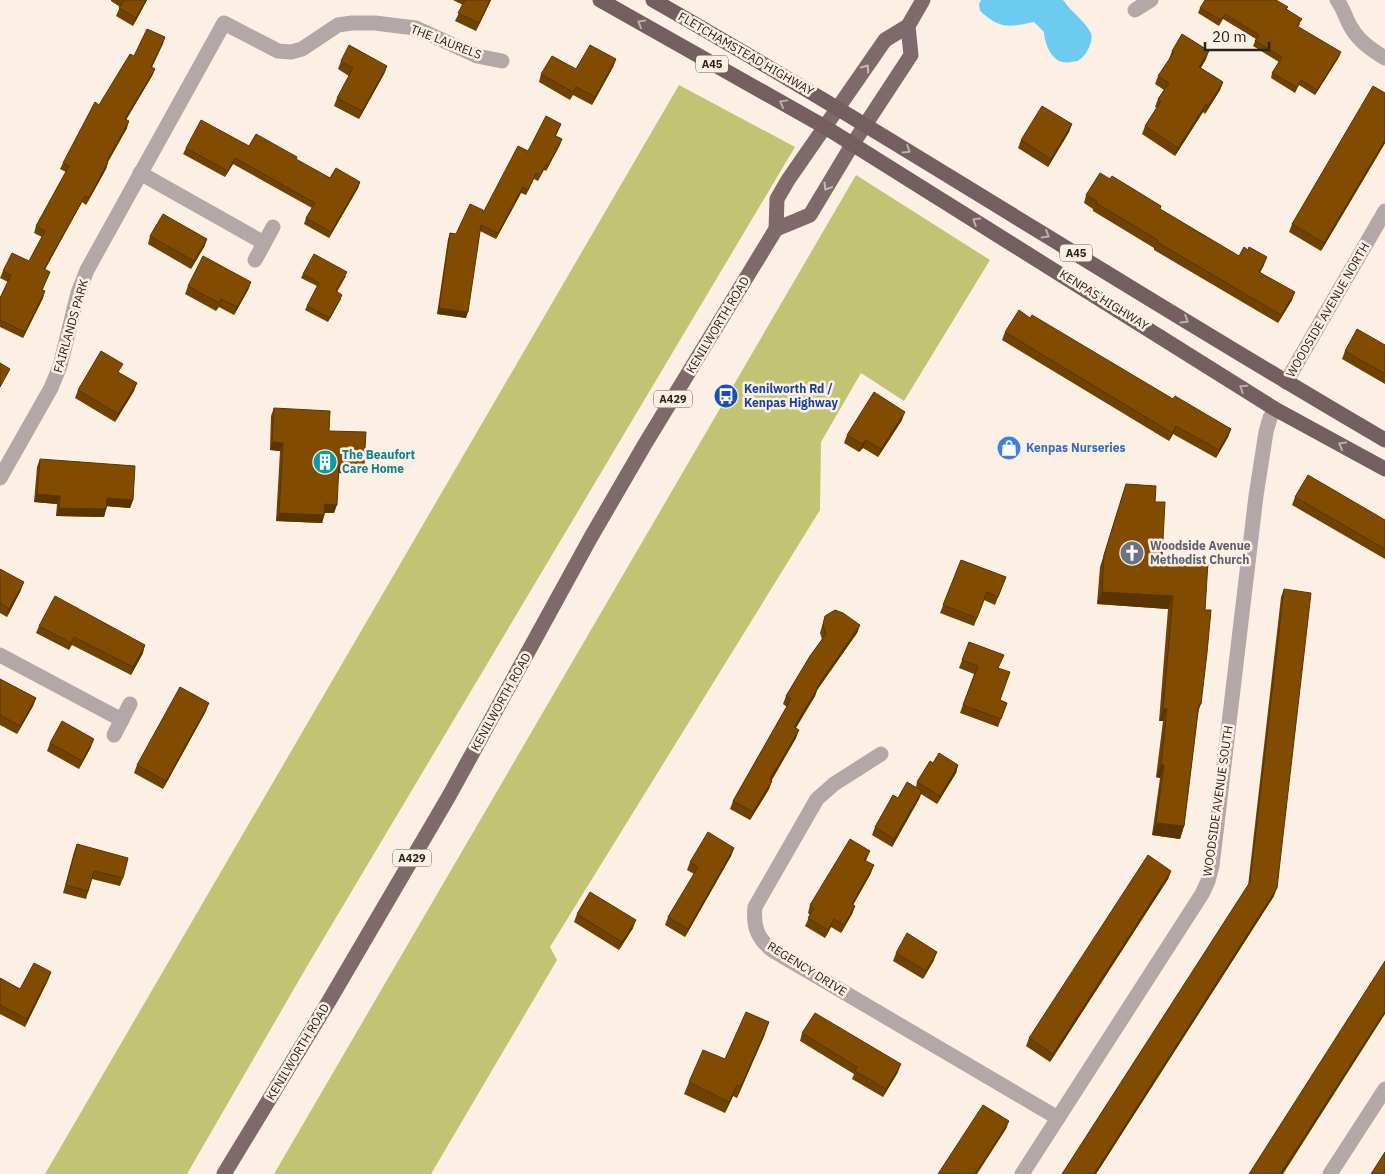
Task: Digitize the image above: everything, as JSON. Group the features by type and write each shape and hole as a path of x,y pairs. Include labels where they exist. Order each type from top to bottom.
{"highway":[{"name":"FLETCHAMSTEAD HIGHWAY","path":"600,0 825,127"},
{"name":"FLETCHAMSTEAD HIGHWAY","path":"653,0 838,108"},
{"name":"KENPAS HIGHWAY","path":"838,108 1286,382 1385,440"},
{"name":"KENPAS HIGHWAY","path":"825,127 1275,408 1385,469"}],"main road":[{"name":"KENILWORTH ROAD","path":"224,1174 329,1001 449,796 591,537 640,452 776,229 777,199 802,159 886,40 908,26 923,0"},
{"path":"776,229 810,215 852,145 911,55 908,26"}],"street":[{"path":"1135,10 1151,0"},
{"path":"1337,0 1352,30 1370,49 1385,58"},
{"name":"THE LAURELS","path":"224,24 278,51 291,52 302,49 338,25 375,23 416,28 477,56 502,61"},
{"name":"FAIRLANDS PARK","path":"0,478 51,388 60,366 78,293 87,270 224,24"},
{"path":"140,173 264,243"},
{"name":"WOODSIDE AVENUE NORTH","path":"1286,382 1385,211"},
{"path":"255,260 273,227"},
{"name":"WOODSIDE AVENUE SOUTH","path":"1022,1174 1202,894 1208,881 1212,866 1256,496 1266,432 1275,408"},
{"path":"0,655 122,720"},
{"path":"114,735 130,704"},
{"name":"REGENCY DRIVE","path":"881,754 834,784 817,799 755,907 754,918 758,935 772,950 1058,1118"},
{"path":"1330,1174 1385,1089"}],"green space":[{"path":"679,85 795,147 306,968 187,1174 45,1174"},
{"path":"856,175 990,260 904,401 861,373 821,442 820,510 550,947 557,960 431,1174 274,1174"}],"water":[{"path":"981,0 1063,0 1091,33 1089,48 1082,58 1077,61 1060,61 1048,49 1044,32 1034,22 1011,26 1000,24 980,11 979,4"}],"building":[{"path":"124,0 146,0 136,18 119,8"},
{"path":"465,0 490,0 479,23 458,13"},
{"path":"1205,0 1276,0 1302,19 1297,26 1341,52 1317,90 1301,80 1297,87 1272,73 1282,57 1255,41 1259,35 1225,14 1221,20 1200,8"},
{"path":"147,29 165,37 151,67 155,69 125,119 129,121 89,198 85,196 44,269 50,272 42,290 45,291 25,332 0,320 0,298 11,275 3,271 12,253 29,261 45,231 36,226 69,166 63,163 95,102 99,105 130,54 134,56"},
{"path":"1182,34 1209,51 1199,67 1223,82 1208,106 1206,104 1178,148 1145,126 1161,101 1158,99 1169,83 1158,76 1174,52 1172,51"},
{"path":"349,45 387,66 362,111 337,98 353,68 341,61"},
{"path":"590,45 616,59 595,97 576,87 573,92 541,74 552,56 576,69"},
{"path":"1373,86 1385,93 1385,140 1324,243 1292,224"},
{"path":"1042,106 1072,124 1051,159 1021,140"},
{"path":"546,116 561,124 555,136 562,139 548,165 546,164 540,175 536,173 528,190 523,187 498,233 481,225 468,312 439,308 450,233 456,234 470,204 483,210 483,213 518,146 528,151"},
{"path":"201,120 249,146 256,134 330,178 336,168 360,182 331,232 306,218 315,203 235,158 228,171 186,148"},
{"path":"1100,173 1110,179 1112,176 1161,206 1160,209 1239,256 1244,247 1248,250 1249,247 1267,257 1259,272 1295,292 1281,315 1157,242 1158,240 1096,203 1097,201 1086,195"},
{"path":"163,214 207,239 194,261 150,236"},
{"path":"314,254 347,272 336,291 342,295 330,318 307,306 319,283 303,274"},
{"path":"203,256 251,282 237,307 221,299 219,303 188,286"},
{"path":"1019,310 1030,318 1032,315 1173,399 1175,396 1231,429 1219,450 1176,426 1172,433 1005,332"},
{"path":"1357,329 1385,345 1385,374 1345,351"},
{"path":"101,351 123,364 118,372 137,383 118,414 78,390"},
{"path":"0,363 10,369 0,387"},
{"path":"874,392 905,412 881,449 866,440 862,444 847,435"},
{"name":"The Beaufort Care Home","path":"274,408 330,411 329,431 366,432 364,466 339,465 337,505 325,504 324,515 279,513 283,443 272,442"},
{"path":"40,459 135,466 133,500 107,498 106,509 59,508 60,496 37,494"},
{"path":"1308,475 1385,520 1385,549 1295,497"},
{"path":"1126,484 1156,486 1155,502 1165,502 1162,559 1208,562 1205,610 1211,610 1201,704 1199,704 1184,826 1156,823 1164,765 1161,765 1167,709 1163,709 1173,596 1102,592 1104,555"},
{"path":"961,560 1006,577 998,597 987,592 977,618 943,605"},
{"path":"0,569 24,582 9,609 0,603"},
{"path":"1284,589 1311,593 1277,888 1094,1174 1062,1174 1250,882"},
{"path":"55,596 145,645 133,667 74,637 71,643 39,626"},
{"path":"835,610 843,613 860,625 817,687 794,727 799,730 753,812 733,801 791,699 786,696 810,656 826,634 823,625 825,616"},
{"path":"969,642 1004,655 998,668 1010,672 1000,700 1007,703 1001,719 963,705 978,666 962,660"},
{"path":"0,679 36,698 20,726 0,715"},
{"path":"180,687 209,703 166,781 137,765"},
{"path":"62,721 94,739 82,761 50,743"},
{"path":"939,753 958,765 940,796 917,782 930,761 933,763"},
{"path":"907,782 922,791 894,839 875,827 893,795 898,798"},
{"path":"708,832 734,848 688,929 668,917 698,867 690,862"},
{"path":"850,839 870,851 864,860 874,865 852,904 855,906 844,925 834,919 828,930 808,918 814,908 810,905"},
{"path":"77,844 128,858 123,878 94,871 88,891 66,885"},
{"path":"1148,855 1171,871 1053,1054 1029,1038"},
{"path":"590,892 636,920 622,942 577,914"},
{"path":"907,933 937,952 926,971 896,953"},
{"path":"1385,961 1385,1011 1280,1174 1249,1174"},
{"path":"34,963 51,972 27,1019 0,1005 0,978 20,989"},
{"path":"746,1012 769,1022 741,1086 737,1085 729,1102 689,1082 703,1050 725,1059"},
{"path":"815,1013 901,1064 886,1089 855,1071 857,1067 802,1033"},
{"path":"983,1105 1009,1121 975,1174 938,1174"},
{"path":"1385,1152 1385,1174 1371,1174"}],"place":[{"name":"Kenilworth Rd / Kenpas Highway","path":"726,396"},
{"name":"Kenpas Nurseries","path":"1009,448"},
{"name":"The Beaufort Care Home","path":"325,462"},
{"name":"Woodside Avenue Methodist Church","path":"1132,553"}]}
